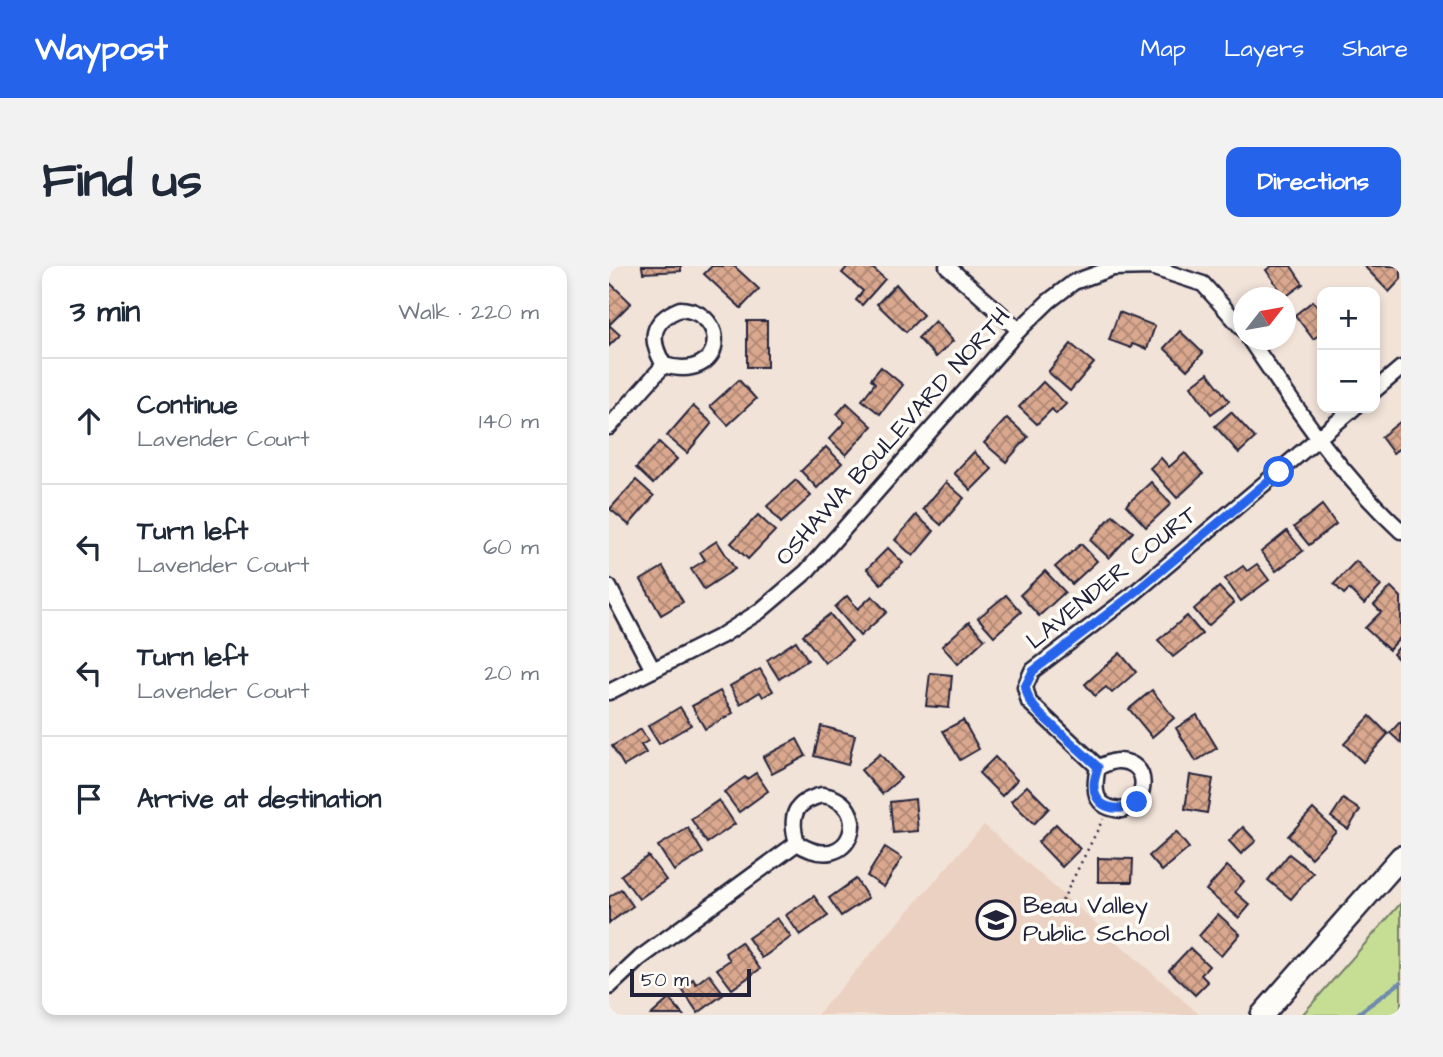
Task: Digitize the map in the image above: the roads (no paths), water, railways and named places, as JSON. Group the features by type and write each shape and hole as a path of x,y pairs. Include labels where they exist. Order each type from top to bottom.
{"main road":[{"path":"1264,1014 1401,857"}],"street":[{"path":"947,266 1019,330"},
{"name":"OSHAWA BOULEVARD NORTH","path":"609,692 721,636 760,611 806,572 1019,330 1049,301 1074,282 1113,268 1150,267 1203,284 1233,318"},
{"path":"680,309 690,310 704,317 714,332 715,341 709,358 691,369 664,365 654,340 660,321 680,309"},
{"path":"1257,350 1318,439 1367,500 1401,531"},
{"path":"609,427 664,365"},
{"path":"1380,386 1401,368"},
{"name":"LAVENDER COURT","path":"1098,767 1030,702 1025,687 1033,671 1132,595 1349,413"},
{"path":"609,587 653,670"},
{"path":"1113,761 1128,762 1140,773 1143,780 1137,802 1122,810 1109,808 1099,800 1094,784 1098,767 1113,761"},
{"path":"822,795 832,796 849,810 852,828 848,840 841,848 823,854 813,853 797,843 794,814 807,799 822,795"},
{"path":"609,987 640,958 797,843"}],"waterway":[{"path":"1356,1015 1401,982"}],"place":[{"name":"Beau Valley Public School","path":"996,920"}]}
